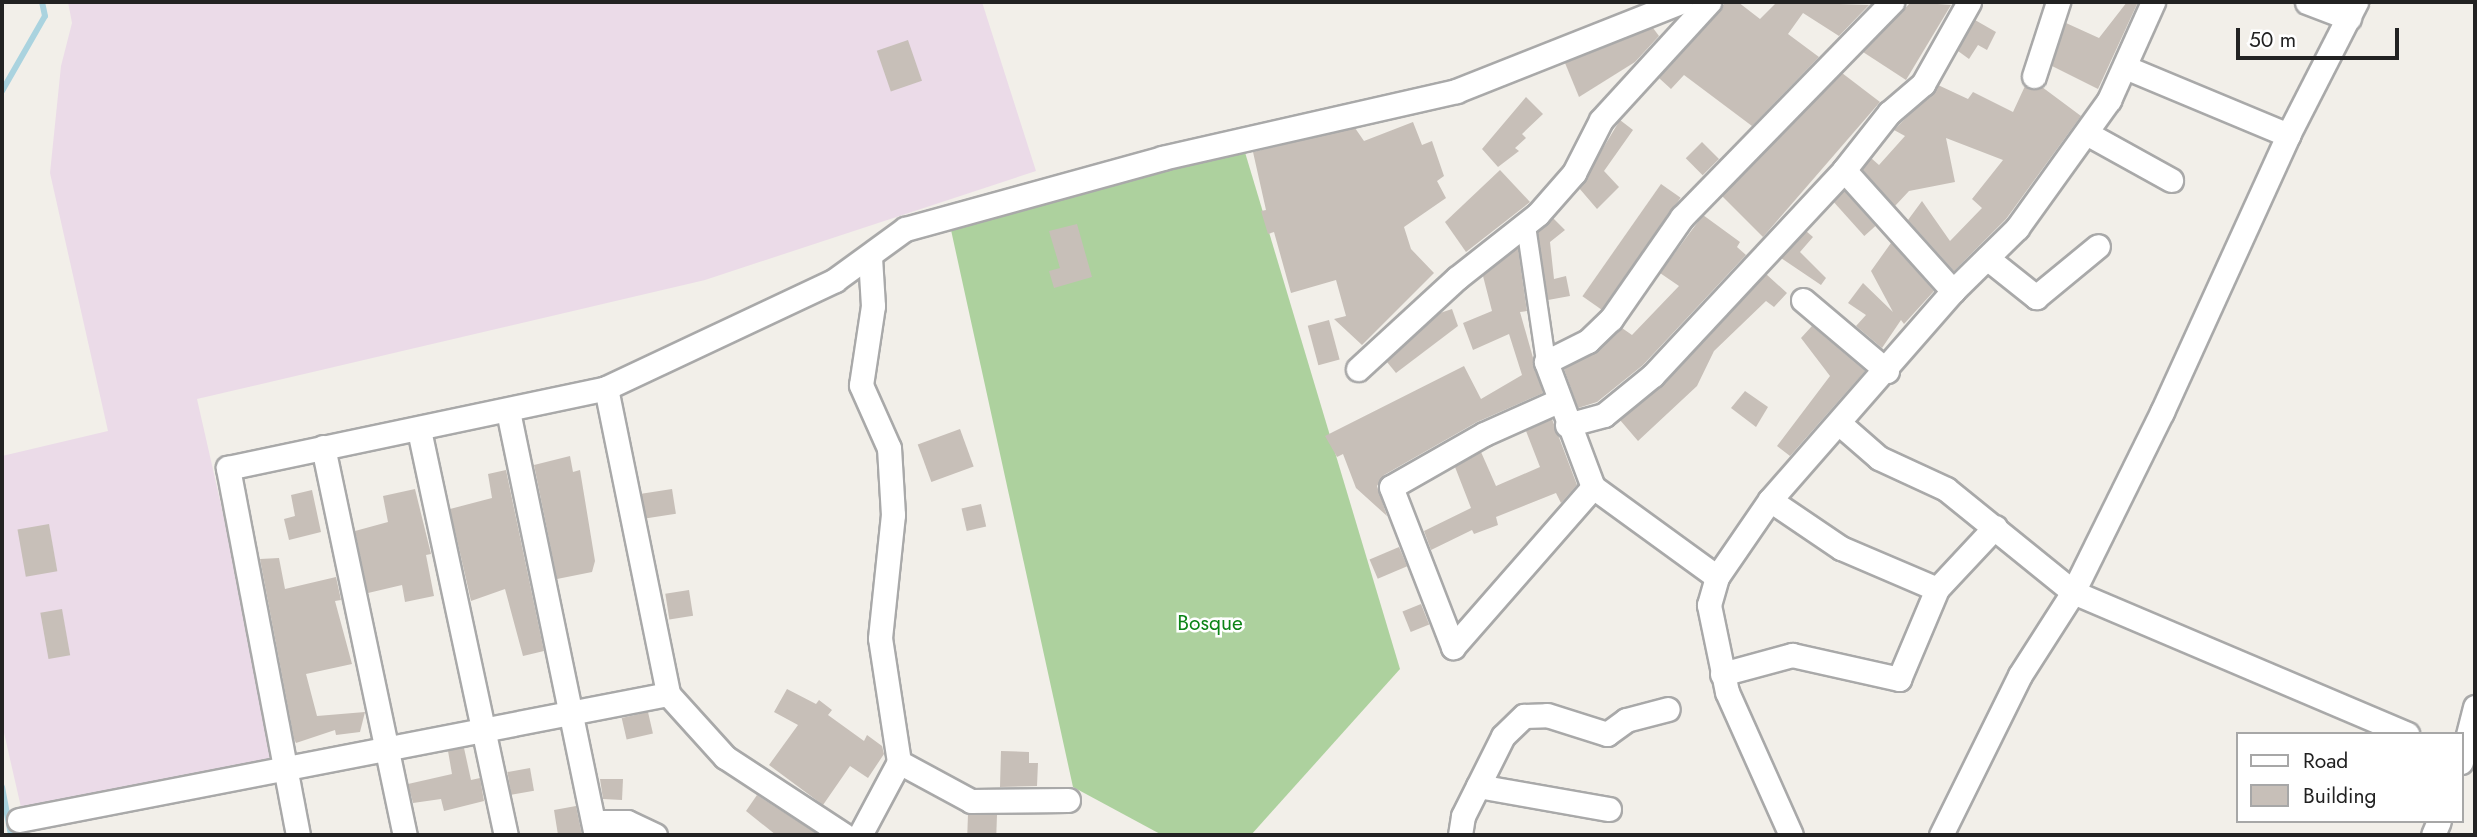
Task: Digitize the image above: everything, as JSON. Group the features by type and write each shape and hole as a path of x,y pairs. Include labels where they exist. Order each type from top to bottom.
{"street":[{"path":"299,835 228,468 419,430 606,388 835,280 918,226 1162,158 1456,91 1681,2"},
{"path":"1358,369 1457,278 1526,226 1574,173 1601,120 1709,2"},
{"path":"1546,362 1588,341 1611,319 1682,218 1892,2"},
{"path":"1567,425 1604,415 1627,399 1844,170 1889,113 1923,84 1969,2"},
{"path":"2034,76 2058,2"},
{"path":"1791,835 1722,674 1709,605 1717,577 1770,500 1887,371 1953,291 1987,258 2088,134 2125,67 2153,2"},
{"path":"1941,835 2020,675 2073,592 2162,412 2288,135 2353,10 2307,2"},
{"path":"2125,67 2288,135"},
{"path":"2088,134 2171,180"},
{"path":"1844,170 1953,291"},
{"path":"1526,226 1546,362 1567,425 1593,486 1717,577"},
{"path":"1987,258 2036,297 2098,246"},
{"path":"860,835 899,762 880,638 893,515 889,448 861,385 873,306 870,257"},
{"path":"1803,300 1887,371"},
{"path":"606,388 668,694 725,757 844,835"},
{"path":"1558,401 1484,434 1391,487 1454,647 1593,486"},
{"path":"508,411 595,829 627,822 654,835"},
{"path":"1840,424 1879,458 1930,477 2073,592 2402,732"},
{"path":"419,430 486,729 506,835"},
{"path":"323,447 405,835"},
{"path":"1770,500 1841,548 1937,589"},
{"path":"1722,674 1792,655 1899,679 1937,589 1995,527"},
{"path":"19,820 284,766 668,694"},
{"path":"2465,757 2475,707"},
{"path":"1460,835 1478,786 1503,736 1524,716 1547,715 1606,734 1626,720 1668,709"},
{"path":"899,762 971,801 1068,800"},
{"path":"1478,786 1609,809"}],"shaded area":[{"path":"68,2 982,2 1036,171 705,280 197,399 278,756 23,816 2,724 2,456 108,431 50,173 61,66 72,23"}],"green space":[{"name":"Bosque","path":"1244,149 1400,669 1251,835 1162,835 1073,787 951,230"}],"building":[{"path":"1726,2 1738,2 1760,19 1777,2 1869,5 1839,36 1803,13 1788,34 1819,57 1752,126 1684,75 1671,89 1659,78"},
{"path":"1911,2 1951,5 1906,80 1863,52"},
{"path":"2127,2 2138,2 2098,89 2052,66 2066,23 2099,38"},
{"path":"1975,20 1996,32 1987,50 1978,45 1969,59 1958,51"},
{"path":"1653,28 1659,36 1635,62 1579,97 1565,63"},
{"path":"908,40 922,81 891,91 877,51"},
{"path":"1842,73 1880,102 1763,237 1722,196"},
{"path":"1938,85 1968,99 1973,92 2013,112 2025,86 2042,87 2081,116 2006,219 1954,271 1908,220 1922,201 1950,241 1982,208 1972,199 2003,160 1946,138 1955,182 1909,191 1895,206 1862,169 1871,158 1879,165 1905,136 1894,130"},
{"path":"1526,97 1543,114 1522,134 1526,138 1515,148 1519,151 1498,167 1482,149"},
{"path":"1620,120 1633,130 1604,171 1619,187 1597,209 1579,188"},
{"path":"1413,122 1422,145 1432,141 1444,176 1437,181 1446,198 1404,227 1411,249 1434,273 1362,345 1334,319 1346,316 1336,280 1291,293 1274,232 1268,234 1261,211 1266,210 1253,152 1355,128 1364,141"},
{"path":"1702,142 1719,159 1703,175 1686,158"},
{"path":"1500,170 1530,202 1466,252 1445,222"},
{"path":"1661,184 1681,198 1602,310 1582,296"},
{"path":"1844,191 1875,226 1864,236 1833,201"},
{"path":"1703,215 1740,242 1737,247 1746,255 1643,365 1597,402 1578,408 1564,369 1597,351 1622,328 1632,335 1679,286 1660,273"},
{"path":"1553,218 1565,230 1550,242 1554,279 1566,276 1570,296 1548,300 1538,232"},
{"path":"1077,224 1092,277 1054,288 1049,271 1060,268 1049,231"},
{"path":"1806,231 1813,237 1800,252 1826,278 1821,285 1781,258"},
{"path":"1891,243 1934,291 1904,324 1901,320 1882,348 1856,326 1866,315 1848,303 1863,283 1893,312 1871,271"},
{"path":"1518,248 1527,311 1520,312 1543,393 1477,422 1384,475 1377,486 1387,516 1356,488 1343,454 1337,457 1325,436 1464,366 1481,399 1522,375 1509,334 1473,350 1463,323 1492,311 1483,276"},
{"path":"1766,274 1787,293 1774,307 1766,301 1714,351 1697,386 1638,441 1620,420 1663,385"},
{"path":"1452,309 1458,326 1396,373 1387,362 1440,313"},
{"path":"1329,320 1340,360 1318,365 1308,326"},
{"path":"1812,326 1865,371 1790,456 1777,446 1830,376 1801,338"},
{"path":"1745,391 1768,407 1756,427 1731,408"},
{"path":"1552,419 1577,485 1561,503 1556,493 1496,517 1498,525 1474,534 1472,530 1431,550 1424,531 1471,508 1455,467 1481,452 1496,486 1540,467 1526,431"},
{"path":"960,429 974,467 931,482 918,444"},
{"path":"570,456 573,472 580,470 595,561 592,572 557,579 534,465"},
{"path":"506,470 544,651 523,656 505,589 471,601 450,509 492,498 488,474"},
{"path":"415,489 431,554 426,555 434,596 405,602 402,585 368,593 355,531 388,522 383,496"},
{"path":"672,489 676,514 645,519 641,494"},
{"path":"312,490 321,532 289,540 284,519 295,516 291,495"},
{"path":"981,504 986,526 967,531 962,508"},
{"path":"49,524 57,571 26,577 17,530"},
{"path":"1399,547 1407,566 1378,579 1370,560"},
{"path":"279,558 285,589 336,577 341,600 335,601 352,664 306,674 317,716 365,712 360,732 336,735 335,730 296,743 294,739 260,559"},
{"path":"689,590 693,616 669,619 665,594"},
{"path":"1421,604 1429,624 1411,632 1402,611"},
{"path":"62,609 70,655 48,659 40,613"},
{"path":"787,689 816,704 819,700 832,710 828,715 864,741 867,735 882,746 884,754 868,778 850,766 823,805 769,765 798,725 774,712"},
{"path":"648,712 653,733 627,740 622,718"},
{"path":"464,748 471,780 480,778 484,801 444,811 441,799 413,803 408,784 452,774 448,751"},
{"path":"1001,751 1029,752 1029,763 1038,763 1037,786 1000,787"},
{"path":"530,768 534,791 511,795 507,772"},
{"path":"600,779 623,779 622,800 603,799"},
{"path":"757,795 819,835 776,835 746,811"},
{"path":"576,806 582,835 558,835 554,810"},
{"path":"968,814 997,815 996,835 967,835"}],"waterway":[{"path":"2,91 45,16 42,2"},
{"path":"2,787 11,835"}]}
